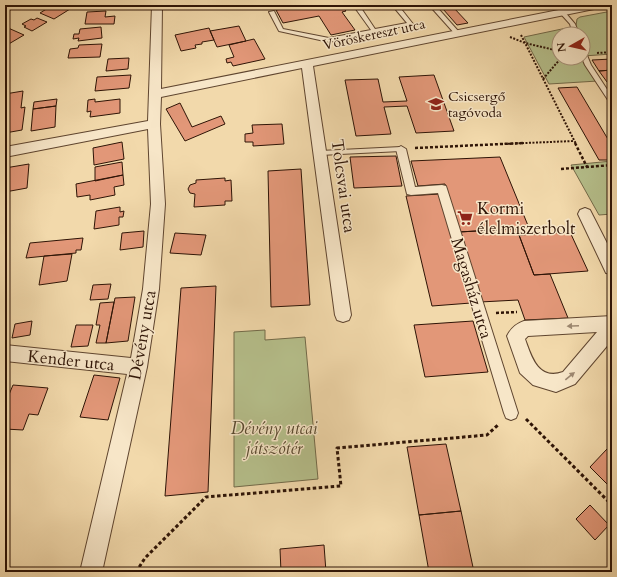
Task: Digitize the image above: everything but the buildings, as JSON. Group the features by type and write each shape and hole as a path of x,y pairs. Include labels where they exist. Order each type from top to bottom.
{"street":[{"path":"5,9 13,5"},
{"name":"Dévény utca","path":"90,572 138,367 151,289 158,204 154,124 157,5"},
{"name":"Vöröskereszt utca","path":"155,94 599,5"},
{"name":"Tolcsvai utca","path":"307,64 344,314"},
{"path":"5,152 154,124"},
{"name":"Magasház utca","path":"401,149 411,191 442,189 511,413"},
{"path":"585,214 612,268"},
{"name":"Magasház utca","path":"612,324 524,329 516,336 526,367 539,378 556,383 570,378 612,328"},
{"name":"Kender utca","path":"5,353 138,367"}],"lane":[{"path":"356,5 374,31"},
{"path":"272,12 281,30 329,40 410,24 395,5"},
{"path":"432,5 457,33"},
{"path":"478,5 483,7 496,5"},
{"path":"562,12 573,26"},
{"path":"589,66 612,102"},
{"path":"320,153 401,149"}],"path":[{"path":"521,35 587,167"},
{"path":"510,37 525,43 551,50"},
{"path":"543,80 555,66"},
{"path":"401,149 574,141"},
{"path":"561,169 612,165"},
{"path":"480,314 517,312"},
{"path":"136,572 145,558 206,496 341,486 337,448 487,435 515,409 612,505"}],"green space":[{"path":"612,11 612,54 591,55 591,26 576,26 577,19 580,17"},
{"path":"551,31 551,66 588,66 598,81 549,84 524,37"},
{"path":"612,161 612,214 599,215 571,165"},
{"name":"Dévény utcai játszótér","path":"265,330 265,340 305,337 318,479 234,487 234,332"}],"place":[{"name":"Csicsergő tagóvoda","path":"436,104"},
{"name":"Kormi élelmiszerbolt","path":"465,218"}]}
